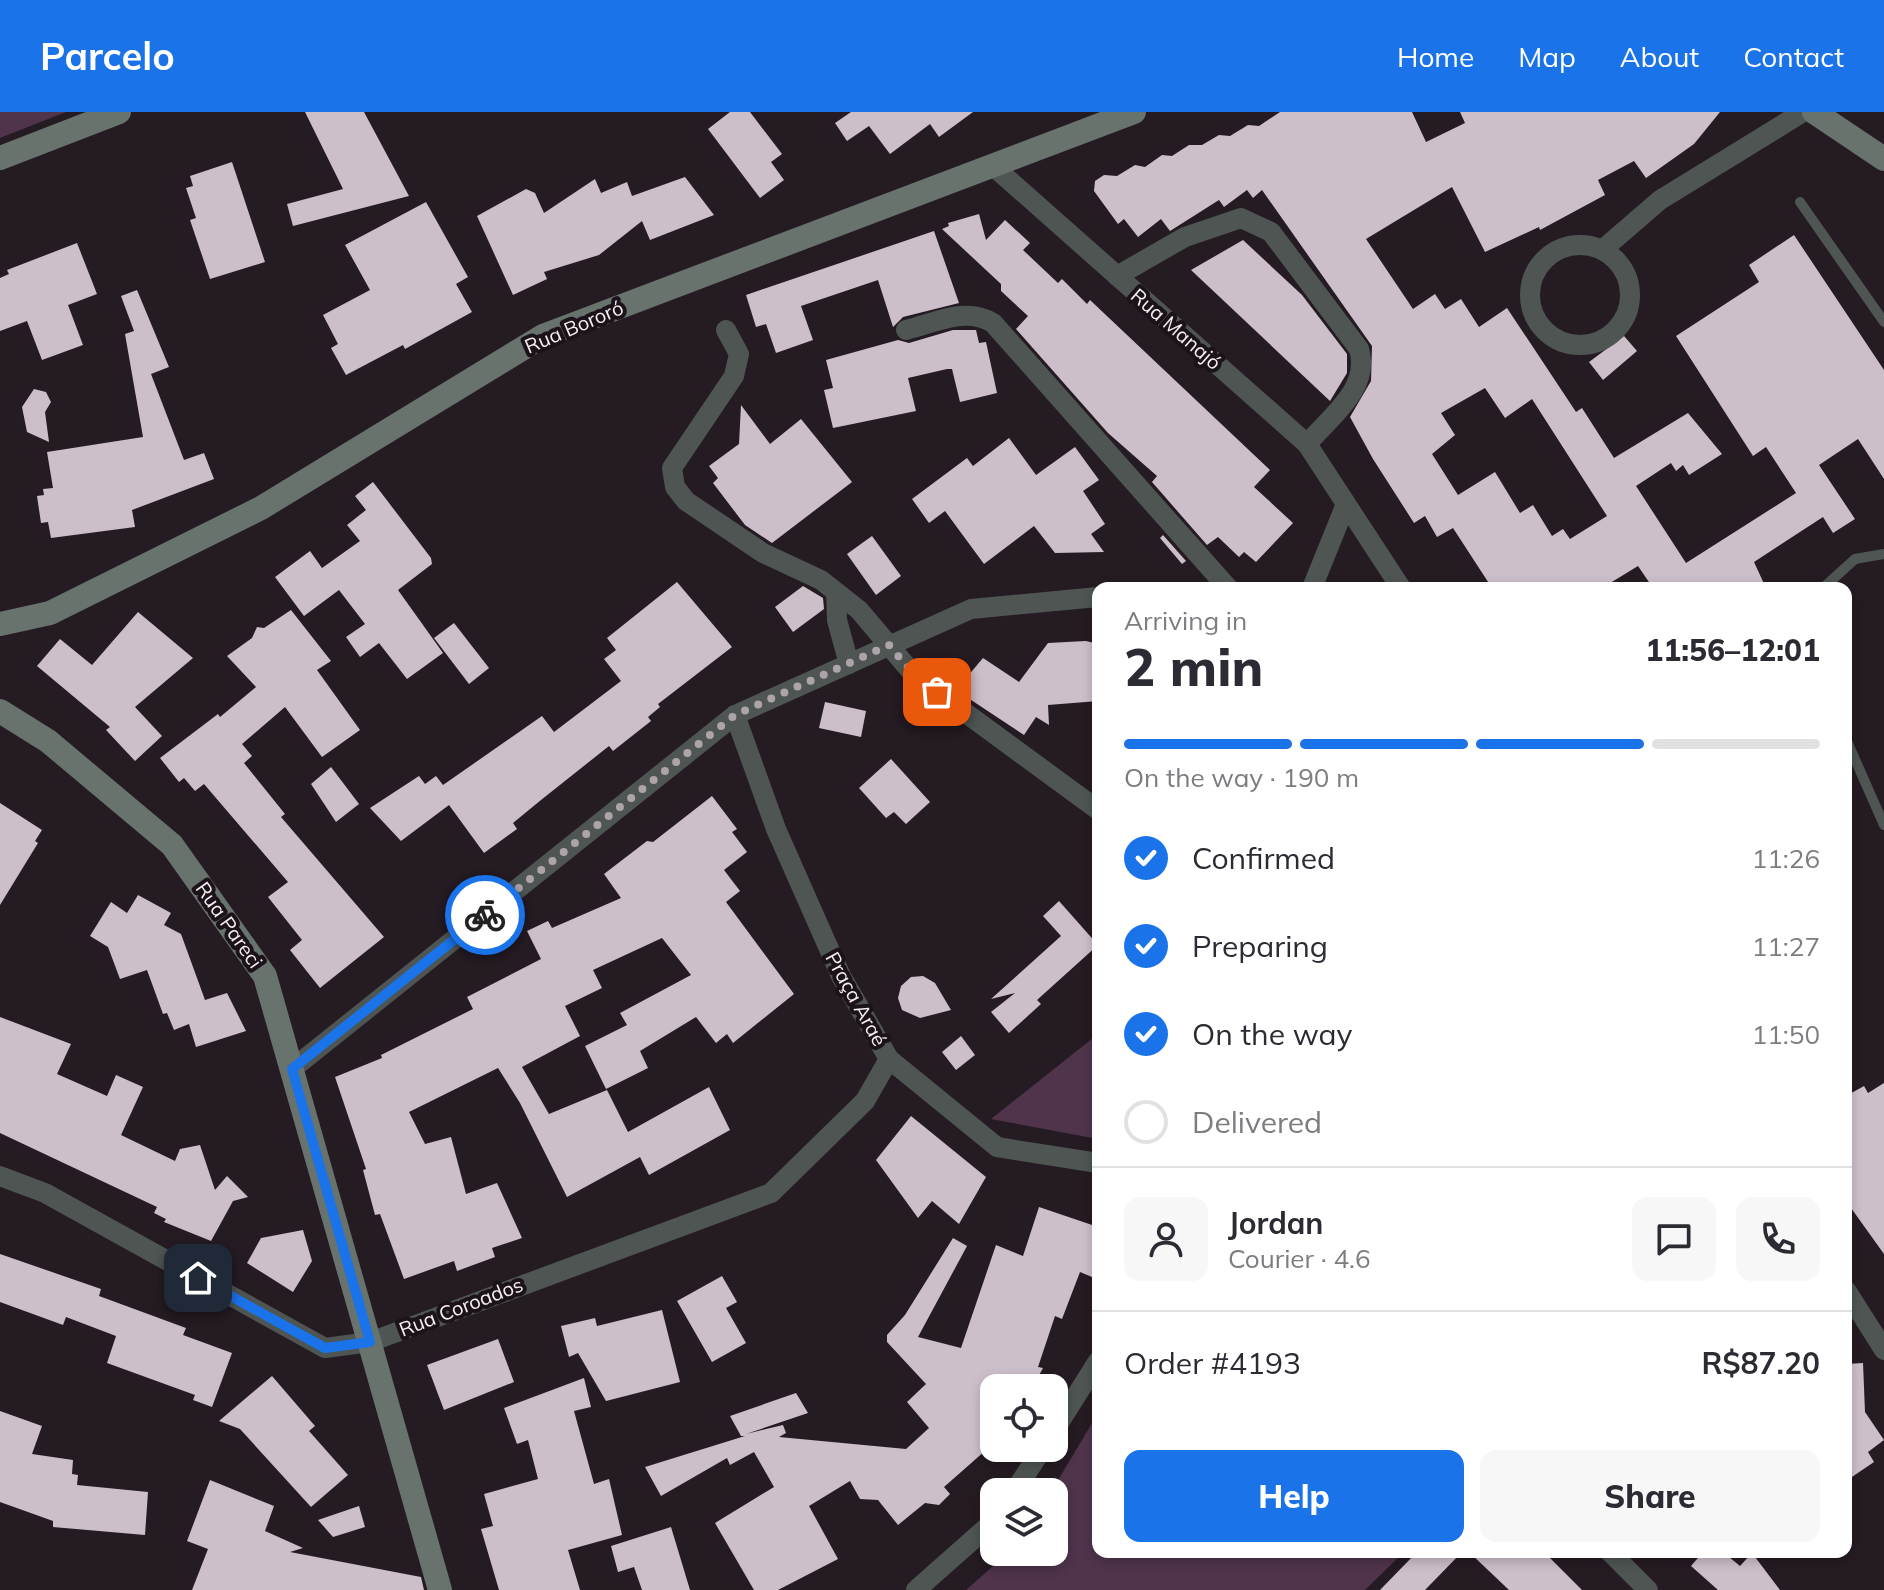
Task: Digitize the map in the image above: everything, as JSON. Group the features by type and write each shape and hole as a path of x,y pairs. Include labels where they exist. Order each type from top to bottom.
{"street":[{"path":"0,158 119,112"},
{"name":"Rua Bororó","path":"0,624 50,613 261,508 543,336 1134,112"},
{"path":"1602,250 1616,259 1625,273 1629,306 1623,321 1597,342 1564,343 1549,335 1531,309 1533,276 1541,262 1569,246 1602,250 1660,200 1803,112"},
{"path":"1814,112 1884,159"},
{"name":"Rua Manajó","path":"992,165 1307,444 1397,582"},
{"path":"1117,276 1185,237 1241,218 1271,232 1359,349 1364,364 1360,383 1307,444"},
{"path":"906,330 967,314 980,315 993,323 1223,582"},
{"path":"726,330 739,354 738,365 672,468 675,487 686,501 763,553 821,580 859,610 914,675 1092,806"},
{"path":"1314,582 1346,504"},
{"path":"836,592 837,620 849,664"},
{"path":"292,1069 735,715 971,609 1092,598"},
{"name":"Rua Pareci","path":"0,711 48,741 172,845 265,976 440,1590"},
{"name":"Praça Araé","path":"735,715 776,829 841,976 889,1059 997,1147 1092,1162"},
{"name":"Rua Coroados","path":"0,1176 45,1193 325,1348 370,1342 771,1193 865,1101 889,1059"},
{"path":"1852,1299 1884,1350"},
{"path":"1068,1409 1092,1371"},
{"path":"916,1590 980,1533"},
{"path":"1616,1558 1648,1590"}],"lane":[{"path":"1800,202 1884,322"},
{"path":"1830,582 1855,559 1884,554"},
{"path":"1852,753 1884,825"}],"shaded area":[{"path":"0,112 66,112 0,138"},
{"path":"1092,1039 1092,1138 991,1119"},
{"path":"1092,1423 1092,1558 1398,1558 1365,1590 966,1590 993,1566 1068,1566 1068,1478 1059,1478"}],"building":[{"path":"305,112 364,112 409,196 293,226 287,204 343,189"},
{"path":"730,112 750,112 782,154 771,162 784,180 760,198 708,129"},
{"path":"851,112 973,112 939,137 930,124 890,154 869,126 847,141 835,123"},
{"path":"1280,112 1412,112 1426,142 1465,123 1460,112 1720,112 1694,144 1646,178 1634,161 1598,180 1605,195 1540,230 1539,227 1485,252 1452,187 1366,239 1413,309 1435,294 1445,309 1461,299 1479,327 1507,308 1576,412 1582,408 1614,458 1688,413 1722,454 1689,475 1683,465 1676,471 1671,463 1636,486 1686,563 1796,493 1766,447 1753,456 1676,336 1759,282 1749,265 1794,235 1884,370 1884,479 1858,439 1819,465 1855,519 1833,533 1823,517 1754,562 1763,582 1649,582 1638,566 1612,582 1488,582 1453,528 1437,537 1425,516 1414,523 1373,459 1350,417 1371,381 1372,346 1262,190 1253,198 1247,190 1224,207 1219,200 1170,231 1161,219 1138,237 1124,219 1118,224 1094,191 1095,181 1104,175 1117,176 1135,165 1145,167 1162,155 1172,156 1189,145 1202,145 1219,135 1230,136 1248,125 1259,126","holes":["1485,388 1505,418 1532,399 1607,516 1570,539 1563,529 1552,536 1533,505 1520,513 1495,472 1458,495 1432,454 1455,435 1441,413"]},
{"path":"232,162 265,262 210,279 190,220 196,218 186,188 193,186 190,176"},
{"path":"685,177 714,215 650,240 642,221 599,255 544,272 547,279 513,295 477,216 526,189 535,193 544,213 595,179 601,193 627,182 632,196"},
{"path":"426,202 468,277 456,284 472,312 405,349 403,345 346,375 331,348 338,344 323,315 370,290 345,245"},
{"path":"979,214 986,240 1005,220 1030,243 1023,250 1058,283 1062,279 1087,304 1090,300 1270,470 1254,487 1293,523 1256,562 1244,552 1239,557 1218,537 1207,545 1152,482 1157,476 1108,433 1016,329 1028,316 1001,291 1001,284 942,229 949,226 948,223"},
{"path":"934,231 959,303 903,317 893,327 878,280 801,306 813,340 776,353 766,324 756,327 746,295"},
{"path":"1243,240 1302,295 1347,354 1347,373 1330,401 1191,270"},
{"path":"77,243 97,294 68,305 83,345 42,360 27,321 0,331 0,278 9,274 7,270"},
{"path":"137,290 169,367 151,374 184,460 204,453 214,479 132,510 135,527 51,538 48,522 41,523 37,496 44,495 43,489 53,488 47,452 143,437 125,334 134,331 121,296"},
{"path":"953,330 976,330 979,343 986,342 997,393 960,402 952,369 947,369 908,378 916,411 833,428 824,390 833,388 826,360 898,340 909,343"},
{"path":"1624,336 1637,351 1603,380 1589,362"},
{"path":"34,389 46,392 51,402 45,412 49,442 27,432 22,407"},
{"path":"741,405 770,444 801,419 852,482 772,543 745,525 713,483 718,478 709,466 739,444"},
{"path":"1009,438 1036,475 1075,447 1099,480 1083,491 1105,524 1091,534 1104,552 1055,553 1034,526 984,564 945,511 929,523 912,499 967,458 973,466"},
{"path":"373,482 431,558 432,564 398,590 443,653 407,679 379,643 360,657 346,637 365,624 339,590 304,616 275,577 310,551 322,568 360,541 347,525 366,510 355,496"},
{"path":"1163,535 1186,561 1182,564 1160,538"},
{"path":"872,536 901,576 876,595 847,554"},
{"path":"677,582 732,647 658,704 660,707 648,717 651,721 613,751 609,746 513,823 517,829 484,853 449,805 401,841 370,808 419,776 425,784 436,776 443,785 542,716 554,732 621,681 604,659 616,650 607,638"},
{"path":"803,586 823,598 824,609 793,632 775,607"},
{"path":"291,610 331,661 317,670 360,730 322,757 285,707 242,744 252,756 244,763 285,814 281,817 384,937 320,988 290,950 302,940 268,897 288,882 204,784 195,791 184,778 179,782 160,758 218,714 220,717 256,687 227,656 252,638 257,627 264,628"},
{"path":"138,612 193,658 135,707 162,736 135,761 106,730 110,727 37,666 60,639 92,665"},
{"path":"454,623 489,668 469,684 434,638"},
{"path":"1092,642 1092,701 1048,705 1049,725 1036,717 1024,735 956,690 983,658 1019,682 1048,643"},
{"path":"825,702 866,711 861,737 819,728"},
{"path":"891,759 930,802 906,824 894,812 886,818 859,788"},
{"path":"331,767 359,804 336,822 311,784"},
{"path":"712,796 737,829 732,832 747,852 724,870 740,891 726,902 794,994 733,1043 727,1034 716,1043 696,1017 640,1051 648,1068 606,1089 585,1046 627,1025 620,1013 691,975 662,938 593,970 602,988 565,1006 580,1036 522,1067 549,1114 607,1090 628,1132 709,1087 730,1130 649,1175 640,1157 567,1197 520,1103 498,1068 409,1112 425,1144 451,1137 466,1194 497,1183 522,1238 492,1248 495,1257 457,1271 454,1261 404,1279 380,1214 375,1215 363,1170 366,1169 335,1077 382,1058 381,1055 473,1009 467,997 541,959 527,931 548,921 552,928 621,898 604,874 647,841 653,842"},
{"path":"0,803 42,830 35,841 38,843 0,905"},
{"path":"138,895 171,913 164,925 181,934 205,1000 227,993 246,1031 196,1047 189,1024 174,1030 167,1013 163,1014 147,970 120,979 108,947 90,936 111,902 127,913"},
{"path":"1059,901 1092,938 1092,950 1037,1000 1041,1004 1009,1033 991,1012 1015,993 991,999 1061,936 1043,916"},
{"path":"923,976 935,983 951,1010 920,1018 902,1010 898,998 901,986 911,977"},
{"path":"0,1017 71,1044 57,1074 107,1096 116,1075 143,1087 121,1135 175,1161 180,1149 200,1145 215,1190 227,1176 248,1197 233,1201 211,1241 164,1222 166,1219 154,1213 157,1207 0,1133"},
{"path":"961,1036 975,1055 956,1070 942,1052"},
{"path":"1884,1083 1884,1254 1852,1209 1852,1093 1864,1086 1868,1093"},
{"path":"911,1116 986,1177 959,1224 932,1201 918,1218 876,1160"},
{"path":"1039,1207 1092,1225 1092,1277 1080,1272 1062,1319 1055,1316 1038,1367 1043,1368 1040,1374 980,1374 980,1455 944,1487 950,1494 939,1505 925,1503 898,1525 878,1500 860,1499 850,1481 809,1506 838,1559 778,1590 754,1590 715,1523 774,1487 754,1452 730,1465 727,1458 661,1496 645,1467 745,1436 741,1436 730,1416 796,1393 808,1413 746,1434 783,1425 786,1433 779,1437 906,1449 929,1428 907,1402 926,1384 887,1342 887,1335 905,1315 953,1238 967,1246 918,1337 961,1348 996,1245 1023,1256"},
{"path":"303,1230 312,1261 293,1292 247,1263 261,1238"},
{"path":"0,1254 101,1289 99,1296 186,1328 183,1335 232,1353 212,1407 193,1400 195,1395 107,1363 116,1336 66,1317 63,1325 0,1302"},
{"path":"722,1276 737,1302 726,1308 746,1343 712,1362 677,1301"},
{"path":"662,1310 680,1382 606,1401 578,1353 569,1357 561,1326 595,1318 597,1326"},
{"path":"498,1339 514,1382 444,1410 427,1365"},
{"path":"1863,1363 1865,1412 1884,1440 1868,1452 1874,1462 1852,1477 1852,1364"},
{"path":"272,1376 315,1426 309,1431 348,1475 311,1507 240,1429 219,1421"},
{"path":"584,1378 591,1407 574,1411 594,1484 609,1479 622,1535 568,1550 580,1590 499,1590 481,1529 493,1526 484,1494 538,1479 528,1440 517,1444 504,1408"},
{"path":"0,1411 42,1426 32,1454 73,1460 72,1474 78,1475 77,1485 148,1492 145,1535 53,1527 53,1521 0,1502"},
{"path":"210,1480 274,1506 265,1531 303,1548 290,1552 421,1577 424,1590 192,1590 208,1549 187,1541"},
{"path":"359,1506 365,1527 333,1537 318,1520"},
{"path":"671,1527 690,1590 642,1590 634,1567 618,1572 611,1546"},
{"path":"1411,1558 1456,1558 1425,1590 1380,1590"},
{"path":"1475,1558 1550,1558 1582,1590 1509,1590"},
{"path":"1698,1558 1730,1558 1740,1566 1747,1558 1756,1558 1780,1590 1718,1590 1691,1566"}],"way so far":[{"path":"485,915 735,715 889,645 914,675 937,692"}],"route":[{"path":"198,1278 325,1348 370,1342 292,1069 485,915"}]}
